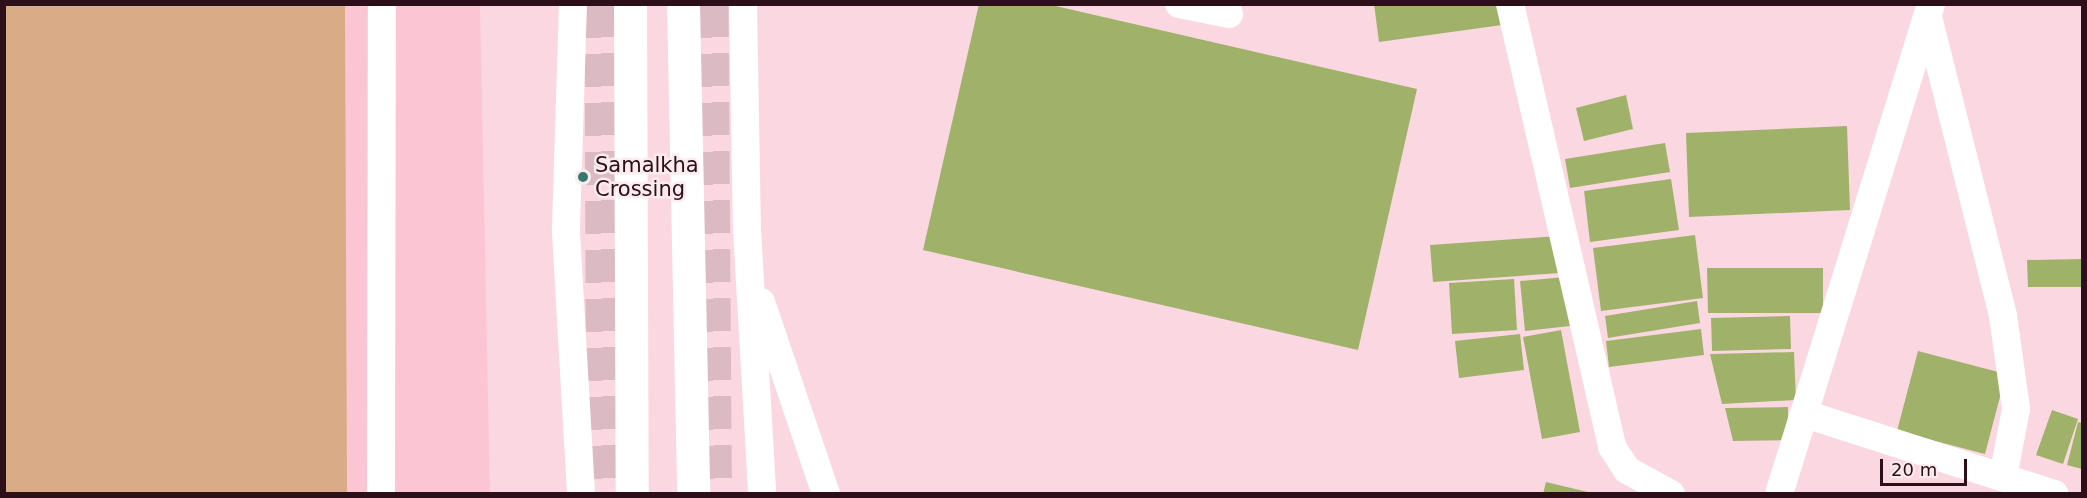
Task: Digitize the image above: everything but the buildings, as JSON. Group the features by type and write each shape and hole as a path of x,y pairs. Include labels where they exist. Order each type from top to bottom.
{"highway":[{"path":"630,4 632,494"},
{"path":"682,4 693,494"}],"street":[{"path":"381,494 382,4"},
{"path":"573,4 566,233 581,494"},
{"path":"743,4 747,230 762,494"},
{"path":"1179,4 1229,14"},
{"path":"1510,4 1612,447 1627,470 1671,494"},
{"path":"1779,494 1928,8"},
{"path":"1928,8 2005,327 2016,409 2003,477"},
{"path":"747,230 756,289 826,494"},
{"path":"1805,414 2054,494"}],"shaded area":[{"path":"4,5 480,5 490,493 5,493"},
{"path":"4,5 345,5 347,493 5,493"}],"tunnel":[{"path":"601,4 603,494"},
{"path":"712,4 715,494"}],"place":[{"name":"Samalkha Crossing","path":"583,177"}]}
